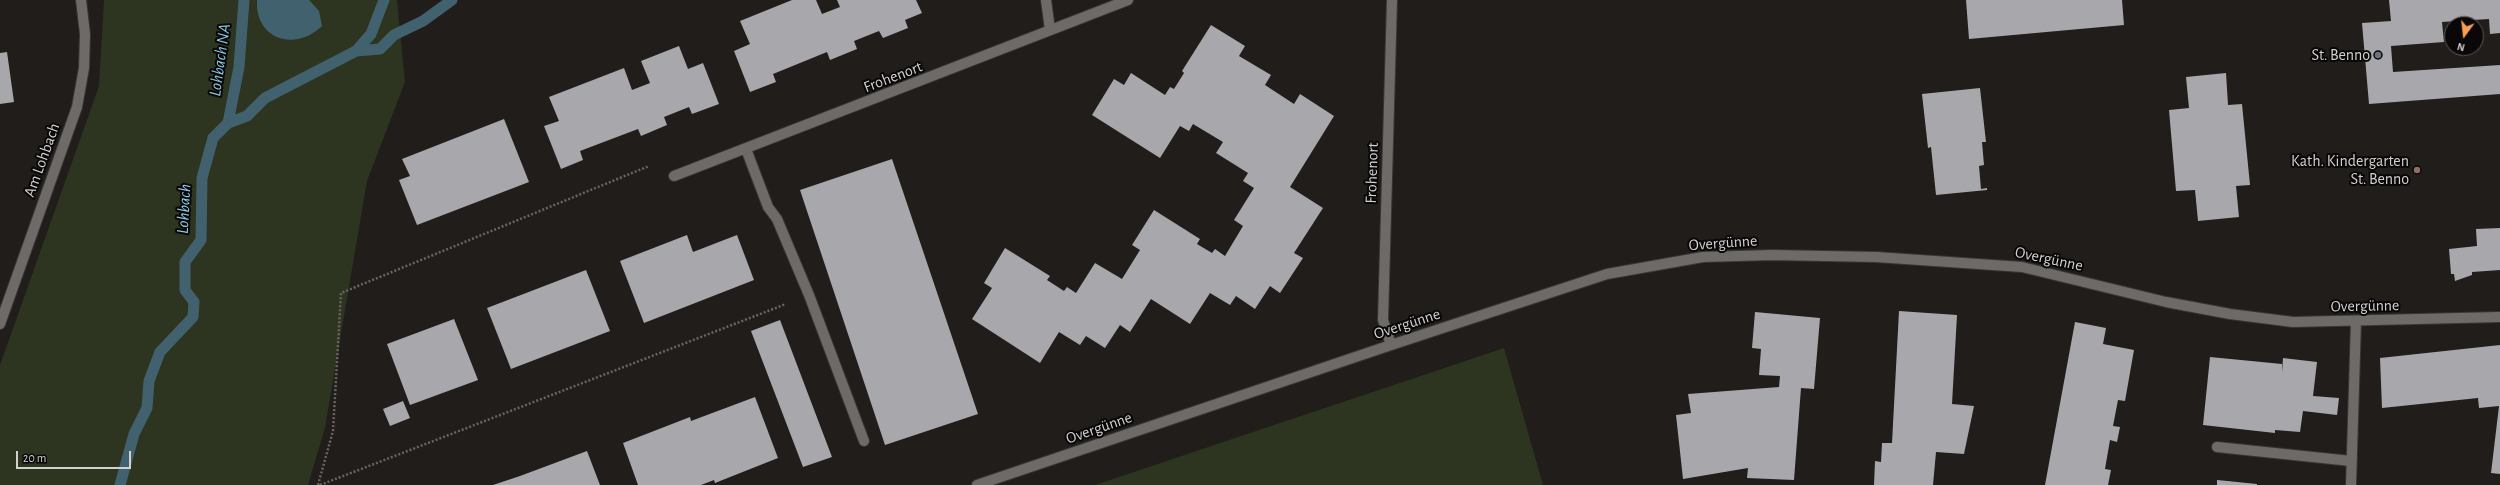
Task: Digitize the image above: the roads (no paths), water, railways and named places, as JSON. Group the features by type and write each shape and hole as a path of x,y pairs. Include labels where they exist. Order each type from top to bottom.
{"street":[{"name":"Am Lohbach","path":"0,324 77,107 84,68 85,34 81,0"},
{"path":"1046,0 1050,30"},
{"name":"Frohenort","path":"674,176 1128,0"},
{"name":"Frohenort","path":"1391,345 1382,320 1392,0"},
{"path":"746,149 768,207 777,219 809,295 864,441"},
{"name":"Overgünne","path":"977,485 1391,345 1607,274 1703,257 1772,255 1876,257 2022,267 2166,302 2230,314 2293,322 2356,322 2500,318"},
{"path":"2351,485 2356,322"},
{"path":"2217,447 2351,461"}],"water":[{"path":"257,0 309,0 319,11 322,26 311,34 300,39 289,40 279,38 270,33 263,25 258,14"}],"waterway":[{"name":"Lohbach NA","path":"228,123 239,67 244,0"},
{"name":"Lohbach","path":"120,485 134,434 147,408 149,381 160,352 193,317 194,302 185,290 185,262 201,240 202,178 213,138 228,123 247,116 265,98 356,51 371,34 384,0"},
{"name":"Lohbach NA","path":"356,51 380,49 394,35 423,21 452,0"}],"place":[{"name":"St. Benno","path":"2378,55"},
{"name":"Kath. Kindergarten St. Benno","path":"2417,170"}]}
